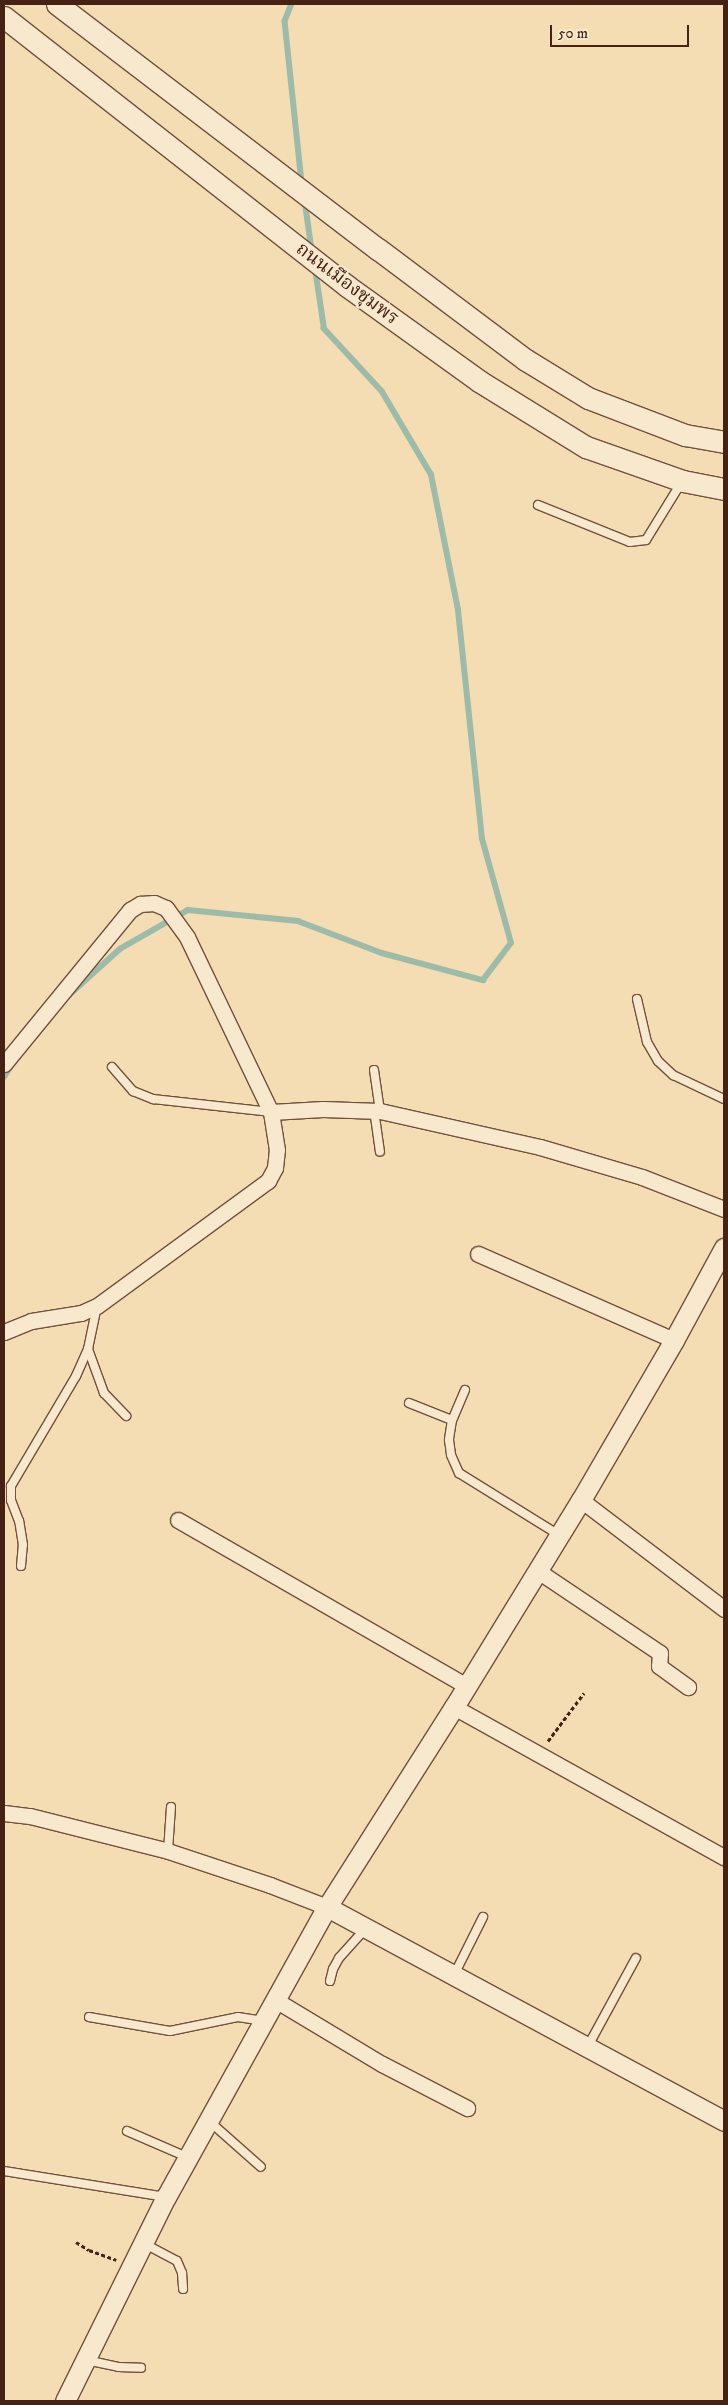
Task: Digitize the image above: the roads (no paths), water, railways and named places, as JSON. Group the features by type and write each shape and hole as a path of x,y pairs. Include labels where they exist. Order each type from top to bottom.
{"main road":[{"path":"58,4 526,360 588,398 685,435 724,442"},
{"name":"ถนนเมืองชุมพร","path":"4,18 347,286 479,380 586,447 682,481 724,489"}],"street":[{"path":"4,1064 130,910 140,904 154,903 166,908 187,936 271,1112 277,1150 276,1168 268,1181 97,1306 81,1313 31,1320 4,1332"},
{"path":"271,1112 323,1110 377,1111 540,1147 642,1177 724,1209"},
{"path":"478,1254 674,1340"},
{"path":"65,2401 166,2197 277,2001 327,1907 538,1571 722,1260"},
{"path":"581,1500 724,1609"},
{"path":"178,1520 467,1686"},
{"path":"538,1571 660,1653 659,1666 688,1687"},
{"path":"454,1707 724,1857"},
{"path":"4,1813 30,1816 168,1851 270,1884 327,1907 724,2121"},
{"path":"277,2001 382,2064 467,2108"}],"lane":[{"path":"538,505 630,542 646,540 682,481"},
{"path":"637,999 647,1042 658,1061 672,1075 724,1099"},
{"path":"112,1067 133,1091 153,1099 271,1112"},
{"path":"374,1070 380,1152"},
{"path":"21,1566 23,1545 19,1521 11,1500 11,1486 76,1376 88,1349 97,1306"},
{"path":"88,1349 104,1393 126,1416"},
{"path":"465,1390 452,1420 450,1447 459,1473 559,1535"},
{"path":"409,1403 452,1420"},
{"path":"168,1851 171,1807"},
{"path":"454,1975 482,1917"},
{"path":"330,1981 333,1969 339,1958 366,1928"},
{"path":"588,2046 636,1958"},
{"path":"89,2017 170,2031 219,2019 238,2017 265,2021"},
{"path":"209,2121 261,2167"},
{"path":"127,2131 188,2158"},
{"path":"4,2171 166,2197"},
{"path":"143,2243 177,2260 182,2273 183,2289"},
{"path":"86,2360 141,2368"}],"waterway":[{"path":"292,4 285,21 302,183"},
{"path":"305,200 312,250"},
{"path":"67,997 120,949 188,910 298,921 382,953 483,980 511,943 482,839 458,610 431,475 382,392 324,329 315,269"},
{"path":"4,1077 12,1064"}]}
